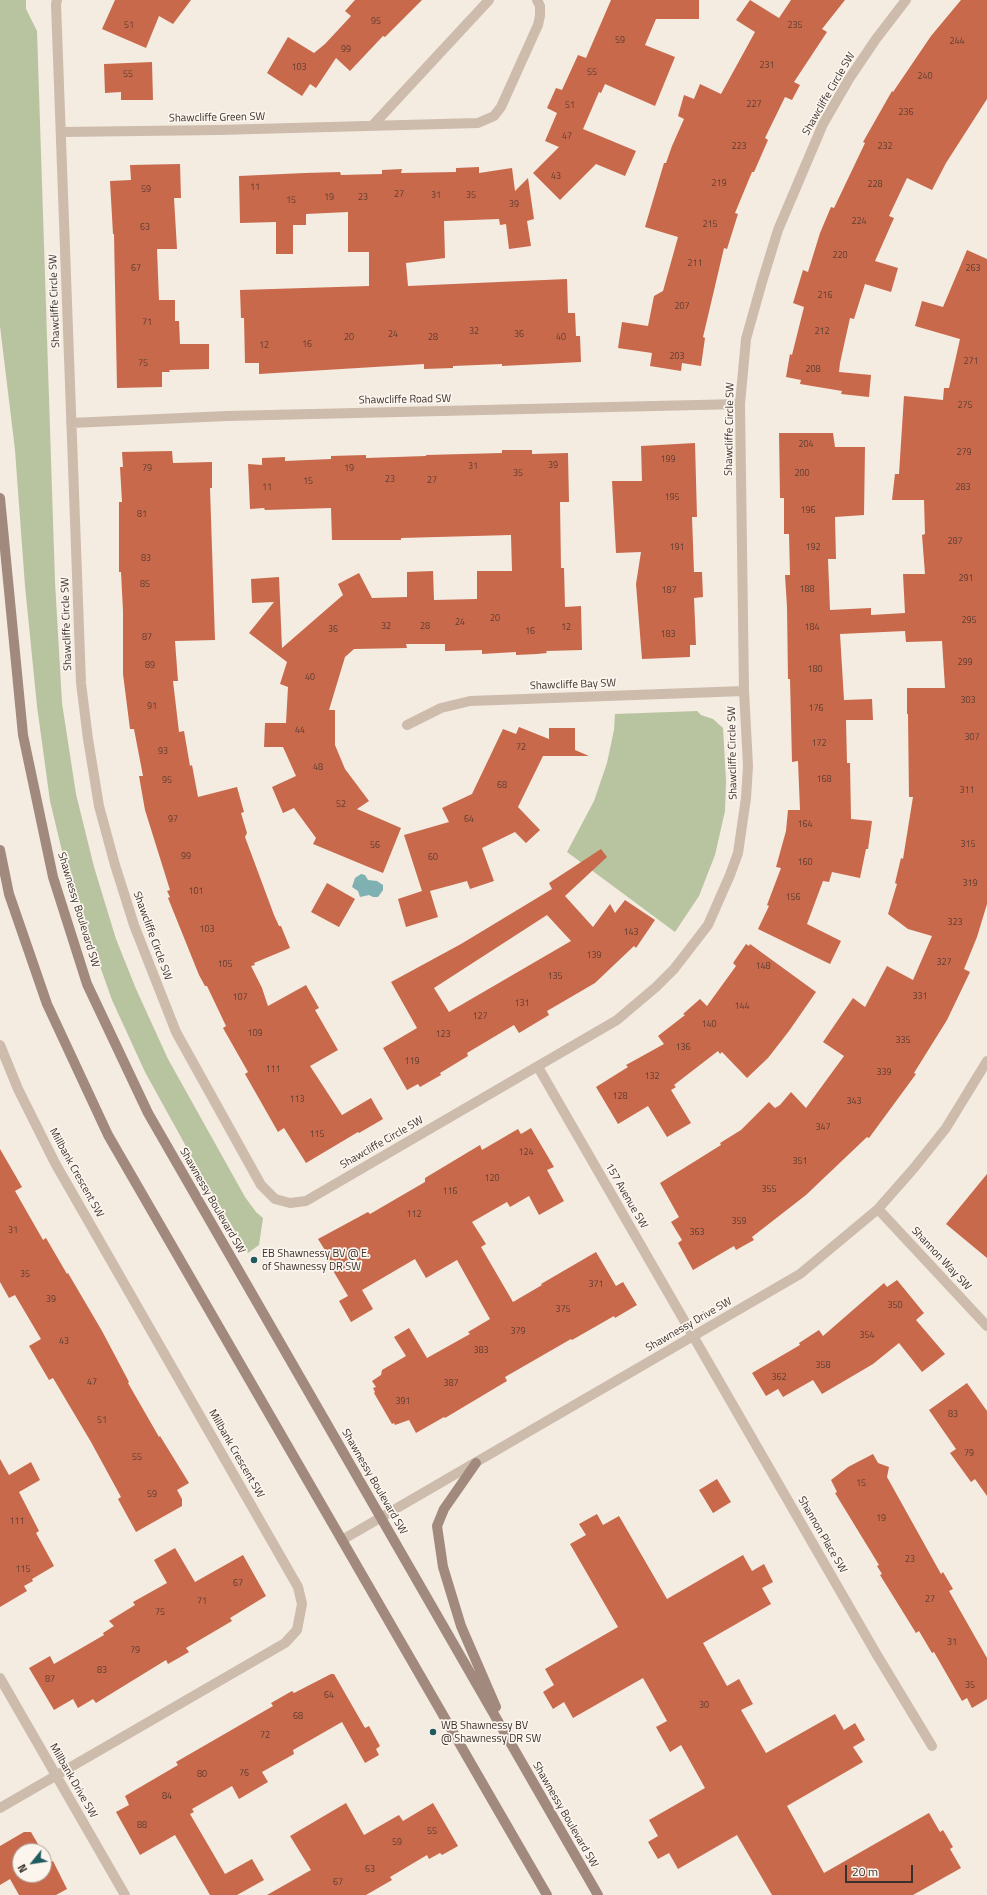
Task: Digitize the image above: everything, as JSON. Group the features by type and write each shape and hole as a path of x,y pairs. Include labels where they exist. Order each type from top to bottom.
{"main road":[{"name":"Shawnessy Boulevard SW","path":"0,498 23,735 53,877 87,984 148,1113 598,1895"},
{"path":"0,850 9,894 47,1004 108,1135 547,1895"},
{"path":"476,1463 444,1509 437,1526 442,1567 461,1626 515,1752"}],"street":[{"name":"Shawcliffe Circle SW","path":"57,0 81,683 88,740 99,806 114,865 134,924 176,1032 261,1185 269,1195 282,1202 290,1203 306,1201 617,1020 640,1002 674,969 708,925 738,853 743,827 748,766 744,691 740,404 746,339 778,230 822,124 849,79 876,39 906,0"},
{"path":"372,125 489,0"},
{"name":"Shawcliffe Green SW","path":"62,132 218,130 478,123 494,116 501,108 538,25 540,6 537,0"},
{"name":"Shawcliffe Road SW","path":"71,423 227,416 740,404"},
{"name":"Shawcliffe Bay SW","path":"407,725 441,708 470,701 744,691"},
{"name":"Millbank Crescent SW","path":"0,1045 18,1089 55,1163 298,1587 302,1604 297,1630 285,1642 0,1808"},
{"name":"Shawnessy Drive SW","path":"342,1540 800,1274 878,1209 914,1168 946,1128 987,1061"},
{"name":"157 Avenue SW","path":"538,1067 693,1336"},
{"name":"Shannon Way SW","path":"878,1209 987,1326"},
{"name":"Shannon Place SW","path":"693,1336 877,1655 932,1746"},
{"name":"Millbank Drive SW","path":"0,1678 125,1895"}],"green space":[{"path":"0,0 26,0 26,9 37,31 55,582 62,703 76,794 94,867 116,939 136,989 168,1059 245,1197 256,1212 263,1218 259,1245 248,1253 204,1179 145,1072 112,1000 68,876 50,801 37,706 25,586 15,450 0,326"},
{"path":"697,711 701,715 713,719 723,728 726,781 725,811 715,855 699,896 675,932 567,852 594,801 607,763 614,730 615,714"}],"water":[{"path":"361,874 365,875 368,880 377,881 383,885 383,890 378,897 369,895 360,897 358,891 352,887 355,878"}],"building":[{"path":"115,0 191,0 173,24 159,16 146,48 102,29"},
{"path":"355,0 422,0 385,37 383,36 350,71 336,58 316,88 310,84 302,96 267,73 288,37 314,53 325,44 351,16 345,11"},
{"path":"611,0 699,0 699,19 656,19 645,45 675,57 655,106 605,84 601,93 599,92 583,129 636,151 625,176 596,164 560,200 533,173 559,147 545,141 557,113 547,108 556,88 562,90 578,55 586,58"},
{"path":"750,0 779,18 791,0 845,0 822,29 827,32 794,82 800,85 792,100 785,97 765,138 768,140 754,172 752,172 735,213 738,214 727,249 724,248 703,337 705,338 701,366 682,363 681,371 650,366 652,353 618,348 622,322 648,326 654,296 663,291 678,237 645,227 664,163 666,163 684,119 678,116 684,95 694,99 700,84 721,94 755,32 736,20"},
{"path":"961,0 987,0 987,99 946,163 932,190 907,178 889,216 894,218 875,261 898,268 891,292 865,284 854,319 850,318 839,372 871,375 869,397 841,394 842,391 800,384 801,380 786,377 790,354 792,355 804,307 793,303 803,270 808,272 820,233 831,207 834,208 865,143 863,142 892,91 893,92 931,36"},
{"path":"152,62 153,100 121,100 121,92 105,93 104,64"},
{"path":"180,164 181,198 174,198 177,249 157,249 159,300 175,300 175,321 179,321 180,344 209,344 209,369 169,370 170,372 162,372 162,387 117,388 114,234 110,181 131,180 130,165"},
{"path":"479,167 479,173 512,168 515,191 528,178 534,219 527,221 531,246 509,249 506,224 500,225 499,219 444,221 445,258 406,263 408,286 567,279 568,313 575,313 576,336 580,336 581,362 502,366 502,364 453,366 453,368 424,369 424,364 259,374 259,363 245,363 244,318 241,318 240,290 369,286 369,252 348,252 348,212 306,214 306,225 293,225 293,254 276,254 276,222 240,223 239,176 340,172 341,175 382,174 382,170 402,169 401,173 456,172 456,168"},
{"path":"967,250 987,259 987,904 977,937 964,969 970,972 947,1020 914,1073 916,1074 869,1138 867,1137 806,1195 752,1237 754,1240 736,1250 734,1246 693,1270 678,1243 682,1240 671,1222 679,1217 660,1183 721,1145 720,1143 741,1130 769,1102 775,1108 780,1105 791,1092 806,1108 844,1056 823,1042 853,998 865,1007 887,966 913,980 932,936 908,929 888,914 897,884 895,883 901,858 903,859 913,797 909,797 907,688 945,688 942,641 906,642 905,631 840,634 844,700 872,699 873,720 846,720 847,763 850,763 851,819 872,821 868,849 866,849 860,878 832,872 829,882 823,881 807,924 841,941 830,964 758,929 769,906 767,905 781,868 776,867 786,831 788,810 800,810 798,761 792,762 785,575 790,575 789,534 784,534 784,498 780,498 779,433 833,433 835,447 865,447 864,515 835,517 836,559 828,559 830,610 871,608 871,615 905,613 903,574 925,574 922,535 925,534 924,500 892,500 895,474 899,474 904,396 943,400 944,388 949,388 960,339 915,326 922,301 943,307"},
{"path":"695,443 697,517 692,517 694,572 702,572 703,597 694,598 696,645 690,645 690,657 642,659 636,584 641,552 616,553 612,481 642,481 641,446"},
{"path":"502,450 532,450 532,454 568,453 569,502 560,502 561,568 564,568 565,607 581,606 582,650 546,651 547,653 516,655 516,652 482,654 482,650 445,651 445,644 406,644 407,648 354,649 345,657 329,710 335,710 335,745 345,769 369,801 357,809 401,828 383,873 313,844 316,838 294,808 283,813 272,787 296,776 283,747 264,747 265,723 286,723 288,687 280,684 287,662 249,633 274,602 252,603 251,579 279,577 282,648 343,595 338,584 359,573 372,598 407,597 407,572 433,571 434,600 477,599 477,571 512,571 511,535 401,538 401,540 332,540 331,508 250,509 248,464 262,465 262,458 285,457 285,461 331,459 331,456 366,455 366,458 502,453"},
{"path":"172,451 173,463 212,462 212,488 210,488 215,640 175,641 178,681 173,681 179,732 184,731 190,766 192,765 198,797 237,787 244,812 241,813 247,833 245,837 274,915 279,926 281,926 290,948 254,963 255,965 251,966 262,988 268,1006 306,985 319,1008 315,1010 338,1050 310,1066 342,1115 371,1098 383,1119 306,1163 284,1128 278,1132 245,1074 248,1072 223,1028 226,1026 207,986 205,986 199,975 168,898 170,897 167,891 170,890 145,810 139,776 143,776 134,729 130,729 123,674 123,611 121,572 119,572 119,502 122,502 120,467 123,467 122,452"},
{"path":"519,727 549,739 549,728 575,728 575,750 589,756 543,756 518,807 540,830 526,843 515,832 482,848 494,881 470,889 467,881 430,891 438,917 406,927 398,899 422,891 404,835 449,822 442,808 472,794 503,729 516,734"},
{"path":"601,849 607,857 565,896 593,927 610,904 615,913 625,900 655,920 636,948 634,946 595,983 547,1011 549,1015 519,1033 514,1025 467,1053 468,1056 440,1073 441,1075 420,1087 418,1084 407,1090 383,1048 417,1028 391,982 461,944 552,889 549,883","holes":["547,915 571,941 449,1012 434,988"]},
{"path":"327,883 355,899 339,927 311,912"},
{"path":"746,944 749,946 750,944 816,992 789,1031 768,1058 747,1078 722,1052 720,1054 718,1051 674,1085 676,1087 671,1090 691,1123 667,1137 648,1106 618,1124 596,1087 628,1067 626,1065 664,1044 658,1036 685,1015 683,1014 700,999 707,1006 736,966 733,963"},
{"path":"531,1128 554,1167 547,1170 564,1201 539,1215 529,1196 510,1207 507,1202 472,1222 486,1244 481,1247 513,1302 596,1252 616,1286 623,1282 637,1305 615,1318 614,1316 572,1340 571,1339 505,1377 507,1381 445,1418 444,1417 416,1433 409,1420 395,1425 394,1423 392,1424 374,1393 373,1388 376,1387 372,1381 381,1375 382,1370 406,1356 394,1337 409,1328 427,1358 470,1334 468,1332 490,1319 457,1260 426,1278 415,1259 362,1290 373,1309 351,1322 339,1301 348,1296 325,1257 328,1255 318,1239 368,1212 370,1214 425,1182 425,1178 480,1145 482,1150 518,1129 521,1134"},
{"path":"0,1149 22,1187 15,1191 43,1240 46,1238 67,1274 68,1273 102,1331 129,1382 128,1383 159,1437 160,1436 189,1483 177,1490 182,1499 182,1506 136,1532 118,1499 121,1497 91,1442 53,1378 49,1380 29,1346 41,1339 15,1295 9,1298 0,1282"},
{"path":"987,1174 987,1258 946,1224"},
{"path":"897,1280 924,1313 916,1320 945,1354 922,1372 899,1343 873,1364 822,1394 813,1380 783,1397 778,1389 766,1396 752,1373 800,1345 799,1343 819,1330 823,1336 884,1283 887,1287"},
{"path":"967,1383 987,1411 987,1496 975,1479 971,1482 950,1453 956,1449 929,1410"},
{"path":"873,1454 878,1463 889,1467 887,1477 941,1574 943,1572 953,1589 949,1591 987,1658 987,1699 972,1708 967,1698 962,1701 934,1652 932,1653 919,1631 916,1633 880,1575 882,1574 877,1566 879,1565 835,1493 837,1492 831,1480 848,1467"},
{"path":"0,1459 9,1475 31,1462 40,1480 19,1492 39,1531 36,1533 54,1566 32,1579 33,1581 24,1586 27,1591 0,1607"},
{"path":"717,1479 731,1502 713,1513 699,1490"},
{"path":"597,1514 603,1525 619,1516 667,1599 743,1555 752,1571 764,1564 773,1582 762,1588 771,1604 703,1643 727,1686 739,1679 753,1704 741,1710 766,1753 835,1714 844,1730 855,1723 865,1740 853,1747 863,1762 787,1806 824,1873 929,1813 940,1832 943,1830 953,1847 950,1849 961,1868 913,1895 772,1895 737,1835 678,1869 669,1853 658,1859 648,1842 658,1836 649,1820 705,1788 681,1745 670,1752 656,1727 667,1721 643,1678 573,1718 564,1702 553,1709 543,1692 554,1685 545,1669 618,1627 570,1544 586,1535 579,1524"},
{"path":"175,1548 195,1582 243,1555 266,1596 230,1618 232,1621 186,1648 189,1652 168,1664 166,1660 96,1703 93,1699 78,1708 73,1699 54,1710 29,1668 50,1656 54,1664 104,1635 103,1633 114,1626 109,1621 135,1605 133,1602 167,1583 154,1560"},
{"path":"331,1674 334,1674 365,1728 369,1726 380,1746 376,1749 379,1755 365,1763 342,1722 293,1750 294,1754 262,1772 268,1782 239,1799 232,1786 192,1809 194,1812 190,1814 225,1874 252,1859 264,1880 237,1895 210,1895 175,1835 140,1855 116,1812 129,1805 125,1796 178,1765 176,1762 273,1706 271,1703 292,1691 294,1693"},
{"path":"346,1803 364,1835 399,1815 403,1821 433,1803 458,1846 442,1855 440,1853 429,1859 427,1855 390,1877 392,1880 366,1895 267,1895 311,1870 290,1836"},
{"path":"24,1832 31,1832 37,1843 12,1843 12,1883 10,1879 0,1885 0,1846"},
{"path":"53,1861 67,1889 56,1895 19,1895 12,1883 52,1883"}],"place":[{"name":"EB Shawnessy BV @ E. of Shawnessy DR SW","path":"254,1260"},
{"name":"WB Shawnessy BV @ Shawnessy DR SW","path":"433,1732"}]}
